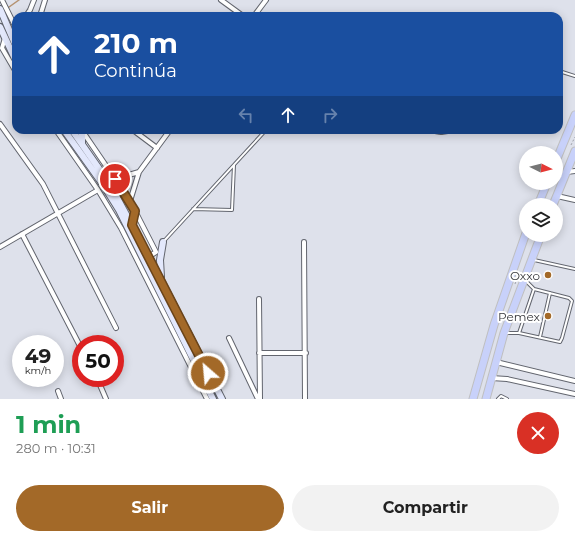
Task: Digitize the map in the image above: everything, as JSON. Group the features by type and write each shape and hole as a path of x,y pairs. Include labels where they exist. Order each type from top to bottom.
{"main road":[{"path":"0,9 12,37"},
{"path":"0,28 12,53"},
{"path":"562,146 575,115"},
{"path":"67,134 104,186 161,280 222,399"},
{"path":"75,134 109,183 132,225 179,330 213,399"},
{"path":"82,134 82,144"},
{"path":"557,196 575,151"},
{"path":"132,225 135,211"},
{"path":"161,280 160,260 164,242"},
{"path":"473,399 494,325 523,242"},
{"path":"486,399 504,333 537,242"},
{"path":"170,324 179,330"}],"street":[{"path":"2,0 12,19"},
{"path":"29,12 36,0"},
{"path":"41,12 44,0"},
{"path":"221,0 238,12"},
{"path":"257,12 266,0"},
{"path":"5,38 1,49 12,66"},
{"path":"0,124 43,184 116,328"},
{"path":"59,134 98,190 121,228 207,399"},
{"path":"85,134 130,201 156,252 138,264"},
{"path":"138,134 157,148"},
{"path":"130,201 139,172 167,134"},
{"path":"567,172 575,171"},
{"path":"115,179 139,172"},
{"path":"0,247 98,190"},
{"path":"557,196 575,200"},
{"path":"22,234 74,335"},
{"path":"304,242 306,353 305,399"},
{"path":"259,299 259,399"},
{"path":"229,338 259,399"},
{"path":"259,353 306,353"},
{"path":"495,362 575,381"},
{"path":"491,378 507,379 575,394"},
{"path":"101,387 106,399"},
{"path":"58,391 61,399"}],"lane":[{"path":"563,72 575,76"},
{"path":"156,252 193,209 262,134"},
{"path":"193,209 232,210 234,165"},
{"path":"531,259 575,270"},
{"path":"504,333 520,333 560,342 562,338 572,301 569,298 534,289 524,279"},
{"path":"520,333 534,289"},
{"path":"540,337 550,293"},
{"path":"498,399 501,396 507,399"}],"waterway":[{"path":"2,12 19,0"}],"place":[{"name":"Oxxo","path":"548,275"},
{"name":"Pemex","path":"548,316"}],"route":[{"path":"115,179 135,211 132,225 208,373"}]}
